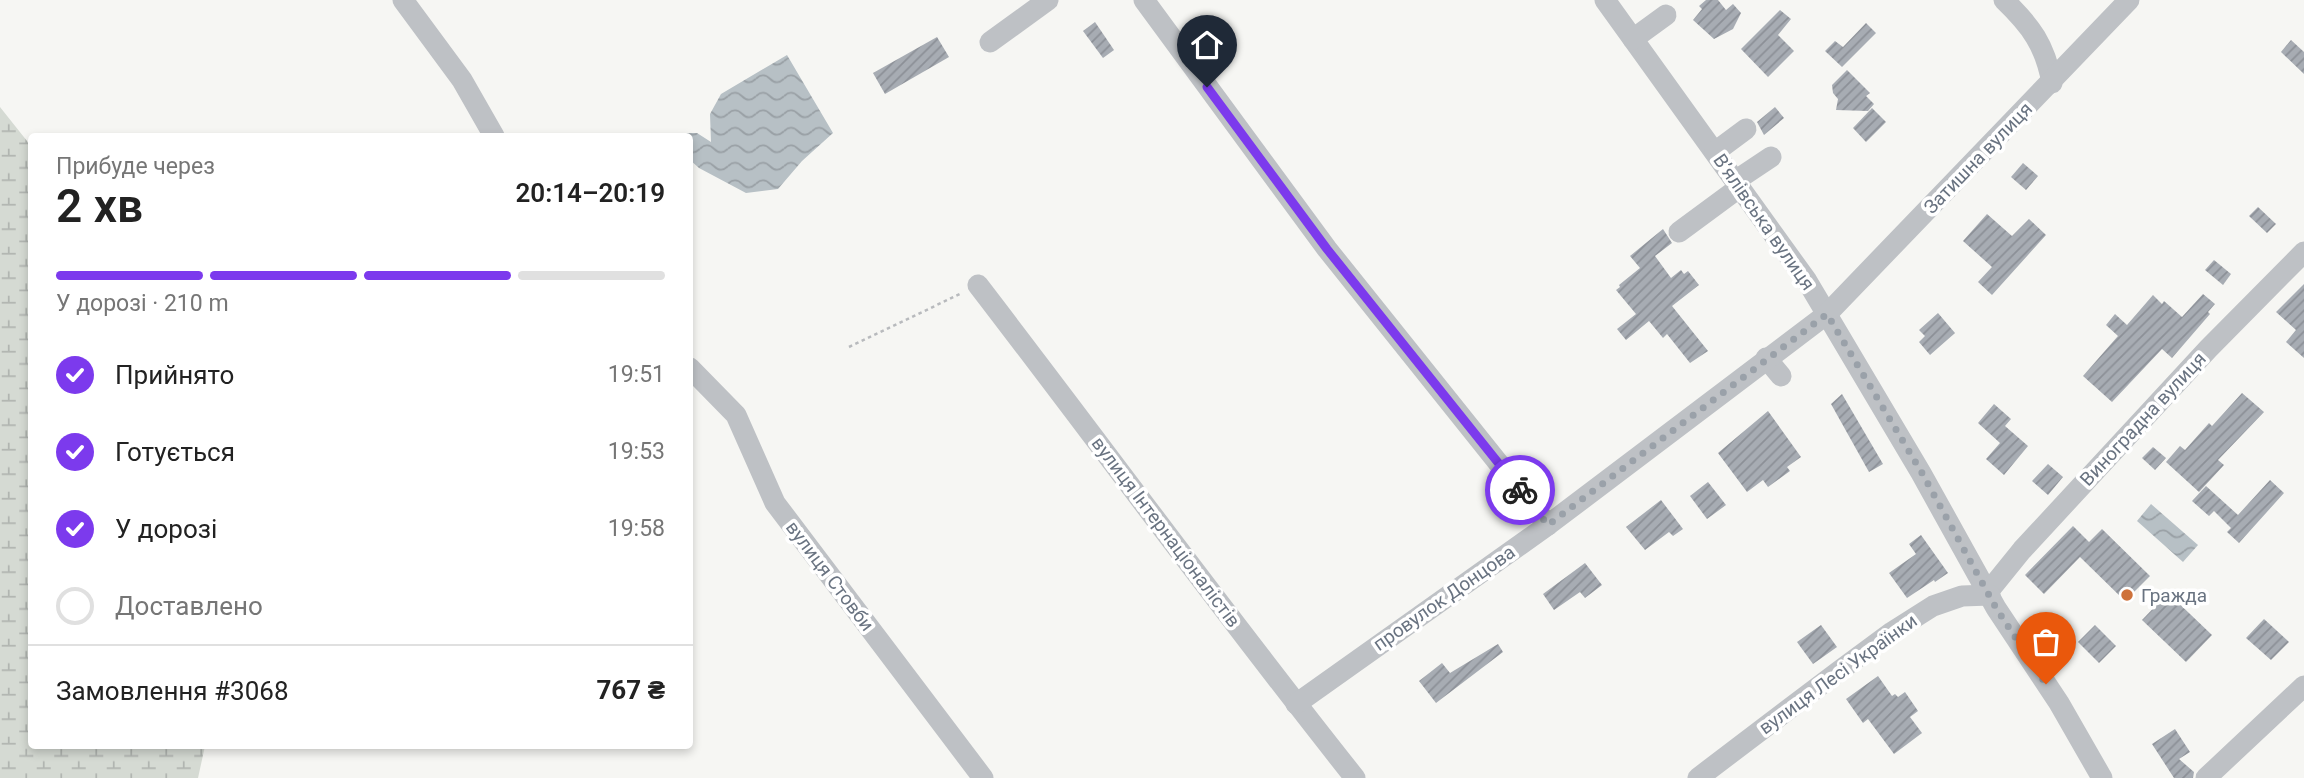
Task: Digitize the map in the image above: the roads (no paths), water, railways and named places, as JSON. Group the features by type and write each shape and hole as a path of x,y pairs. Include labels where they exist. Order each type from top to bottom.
{"street":[{"path":"403,0 462,80 492,133"},
{"path":"990,42 1048,0"},
{"path":"1144,0 1327,249 1548,525"},
{"name":"В’ялівська вулиця","path":"1605,0 1807,281 1922,473 1989,594 2059,703 2102,778"},
{"path":"2004,0 2038,39 2048,60 2052,83"},
{"name":"Затишна вулиця","path":"1827,314 2129,0"},
{"path":"1633,39 1666,15"},
{"path":"1715,152 1746,130"},
{"path":"1679,232 1771,157"},
{"name":"Виноградна вулиця","path":"1989,594 2022,550 2208,349 2304,252"},
{"name":"вулиця Інтернаціоналістів","path":"978,285 1355,778"},
{"name":"провулок Донцова","path":"1296,704 1548,525 1827,314"},
{"path":"1766,358 1782,376"},
{"name":"вулиця Стовби","path":"693,371 736,415 775,503 984,778"},
{"name":"вулиця Лесі Українки","path":"1698,778 1878,636 1933,606 1948,592 1989,594"},
{"path":"2206,778 2304,685"}],"water":[{"path":"787,55 833,133 802,161 778,189 746,193 693,163 693,133 711,142 710,114 721,94"},
{"path":"2151,504 2198,545 2183,562 2137,521"}],"place":[{"name":"Гражда","path":"2127,595"}]}
